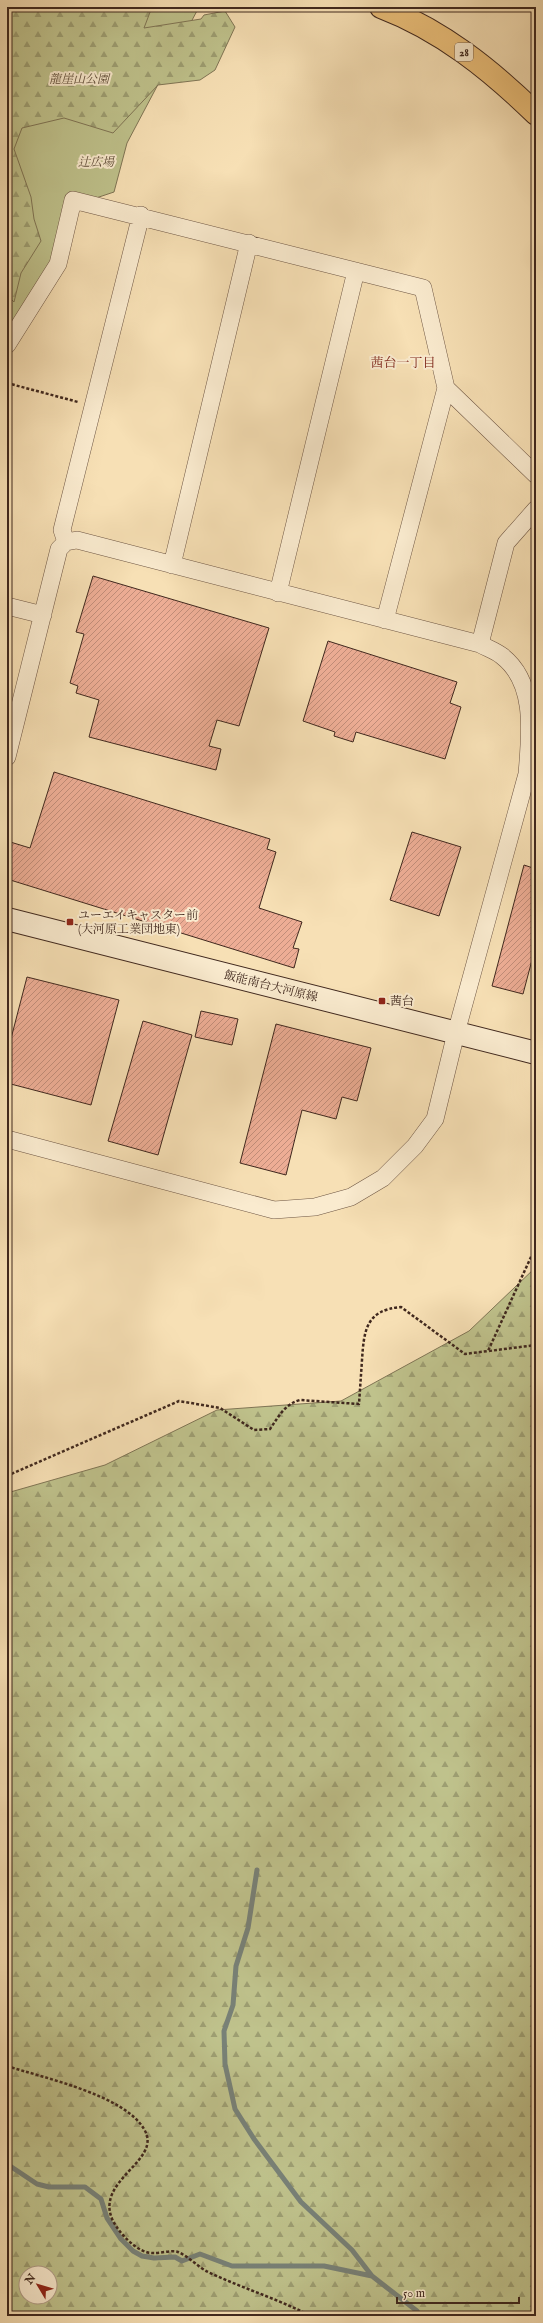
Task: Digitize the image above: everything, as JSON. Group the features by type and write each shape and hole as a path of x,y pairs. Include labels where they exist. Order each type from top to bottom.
{"main road":[{"name":"28","path":"381,7 397,13 446,40 505,84 536,114"}],"street":[{"path":"7,345 58,264 73,200 141,215 424,288 446,388 385,620"},
{"path":"66,542 62,530 141,215"},
{"path":"172,566 249,243"},
{"path":"278,593 356,271"},
{"path":"446,388 536,475"},
{"path":"480,644 506,543 536,508"},
{"path":"7,757 59,550 66,542 77,540 172,566 480,644 502,656 519,676 528,701 532,776 456,1033 436,1119 415,1146 383,1178 351,1197 315,1207 274,1210 7,1139"},
{"path":"7,606 43,615"},
{"name":"飯能南台大河原線","path":"7,919 536,1053"}],"path":[{"path":"7,383 93,406"},
{"path":"488,1351 536,1246"},
{"path":"7,1472 11,1474 179,1401 220,1408 254,1430 270,1429 284,1409 291,1403 300,1400 360,1404 364,1335 373,1318 388,1308 401,1307 465,1354 536,1345"},
{"path":"7,2066 113,2101 132,2114 145,2130 148,2140 145,2153 113,2189 109,2205 113,2220 128,2240 141,2250 152,2254 178,2252 208,2272 311,2316"}],"green space":[{"name":"龍崖山公園","path":"7,7 199,7 127,143 114,192 96,198 69,192 49,266 7,331"},
{"name":"龍崖山公園","path":"7,7 152,7 144,28 201,19 204,15 225,11 235,27 215,70 200,80 158,85 113,133 64,118 22,128 14,149 31,197 34,219 41,241 21,273 14,302 7,295"},
{"path":"536,1267 536,2316 7,2316 7,1493 105,1465 217,1410 341,1401 469,1331"}],"building":[{"path":"93,576 269,628 239,726 217,720 209,746 221,749 216,770 89,737 99,700 76,693 78,686 70,683 84,634 76,632"},
{"path":"328,641 457,682 450,703 461,707 445,759 356,732 353,742 334,736 335,732 303,721"},
{"path":"54,772 270,839 267,849 276,852 259,908 302,922 293,948 299,949 294,968 7,879 7,841 30,848"},
{"path":"412,832 461,847 439,916 390,900"},
{"path":"524,865 536,869 536,945 523,994 492,986"},
{"path":"27,977 119,1000 91,1105 7,1083 7,1054"},
{"path":"201,1011 238,1019 232,1045 195,1037"},
{"path":"143,1021 192,1035 158,1155 108,1141"},
{"path":"276,1024 371,1048 357,1101 342,1097 336,1119 302,1110 286,1175 240,1163"}],"waterway":[{"path":"257,1870 248,1928 236,1966 233,2005 224,2031 225,2064 235,2109 254,2139 301,2202 352,2250 372,2276"},
{"path":"7,2164 37,2184 49,2187 85,2187 101,2199 107,2218 121,2239 133,2251 142,2256 154,2258 175,2257 182,2261 200,2254 232,2266 324,2266 372,2276 417,2311 420,2316"}],"place":[{"name":"ユーエイキャスター前 (大河原工業団地東)","path":"70,922"},
{"name":"茜台","path":"382,1001"}],"district":[{"name":"茜台一丁目","path":"403,362"}],"park label":[{"name":"辻広場","path":"96,162"}]}
